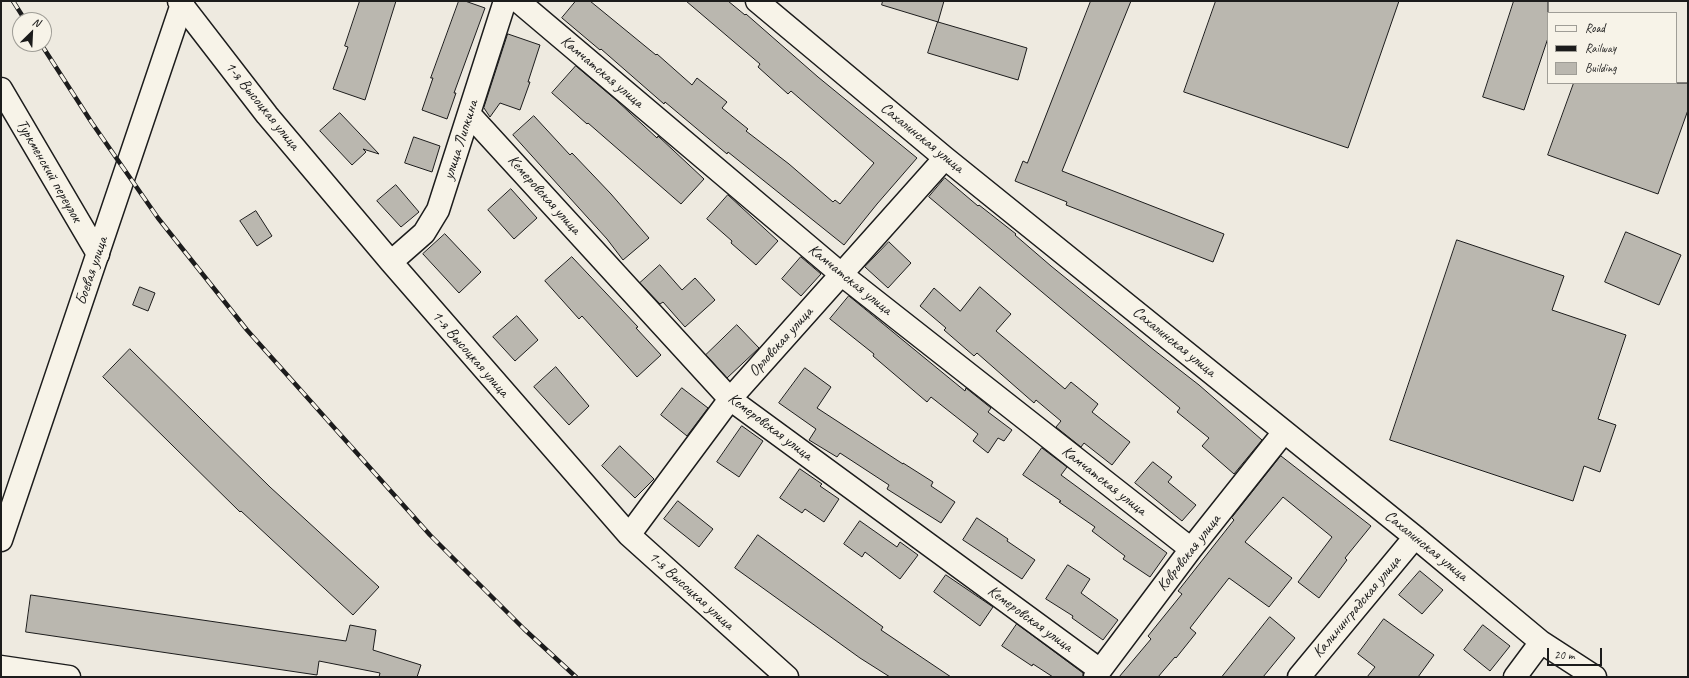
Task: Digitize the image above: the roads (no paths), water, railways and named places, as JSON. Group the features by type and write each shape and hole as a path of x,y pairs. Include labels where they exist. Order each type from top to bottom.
{"street":[{"name":"улица Липкина","path":"391,262 424,233 438,210 505,1"},
{"name":"Камчатская улица","path":"518,1 841,274 1191,549"},
{"name":"Сахалинская улица","path":"757,1 781,9 944,158 1416,537 1541,642 1595,677"},
{"name":"Боевая улица","path":"1,540 98,254 181,2"},
{"name":"1-я Высоцкая улица","path":"181,2 267,115 391,262 629,535 787,677"},
{"name":"Туркменский переулок","path":"1,89 98,254"},
{"name":"Кемеровская улица","path":"469,114 730,399 1098,673"},
{"name":"Орловская улица","path":"629,535 730,399 944,158"},
{"name":"Ковровская улица","path":"1098,673 1191,549 1284,432"},
{"name":"Калининградская улица","path":"1299,677 1416,537"},
{"path":"1515,677 1541,642"},
{"path":"1,667 69,677"}],"railway":[{"path":"13,1 20,12"},
{"path":"46,52 92,123 158,218 247,330 430,535 524,629 576,677"}]}
